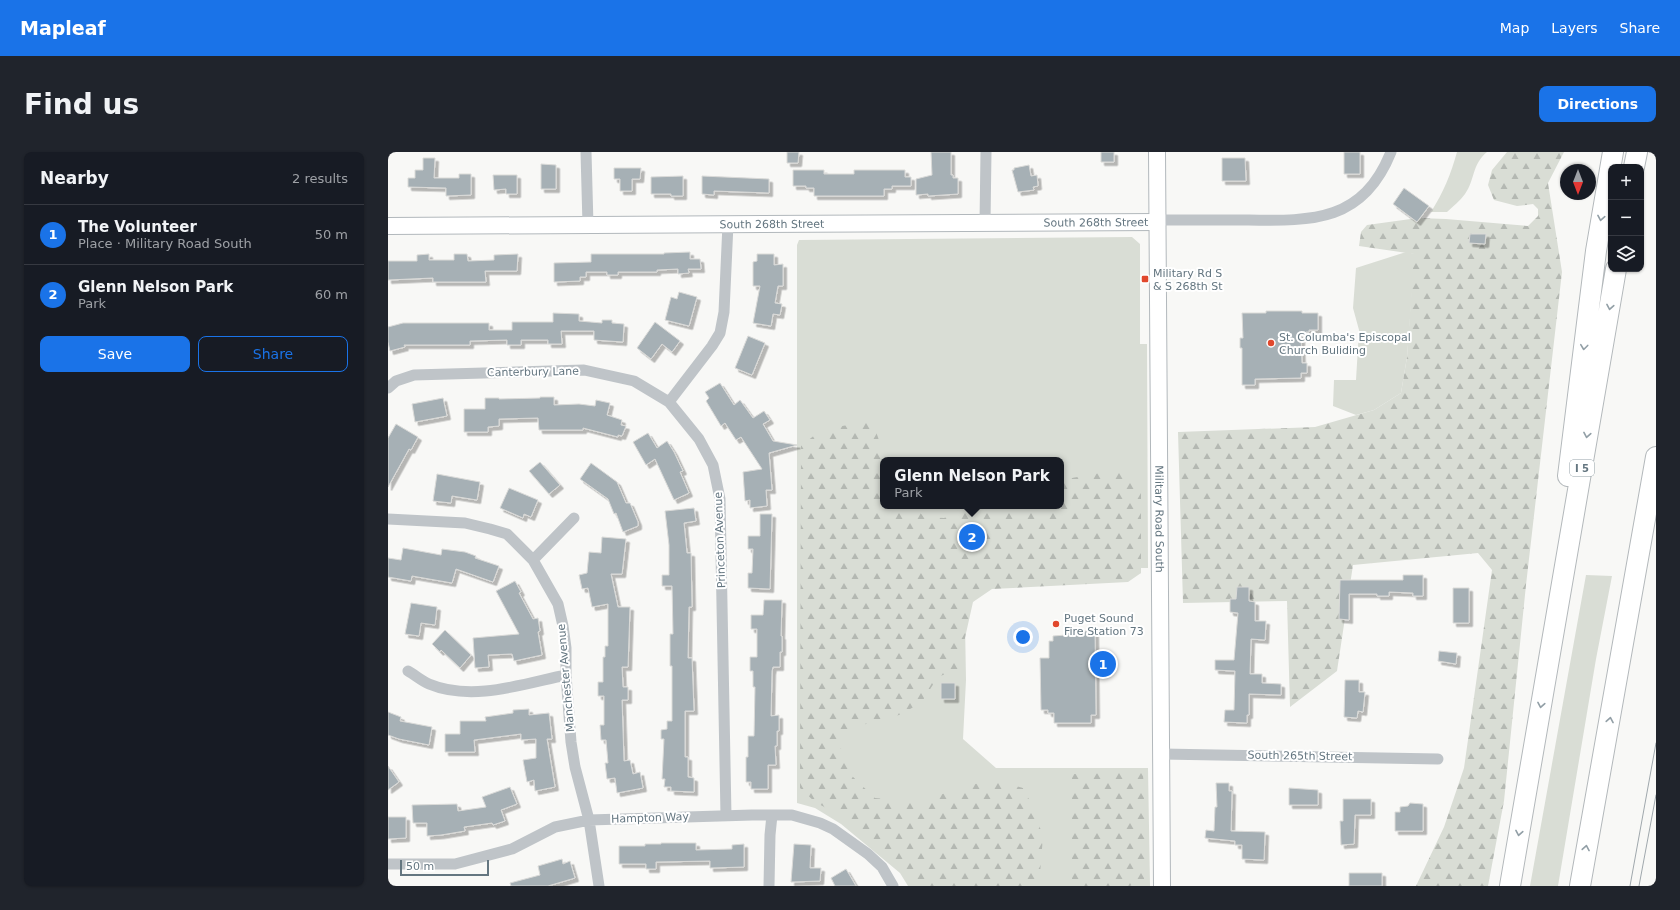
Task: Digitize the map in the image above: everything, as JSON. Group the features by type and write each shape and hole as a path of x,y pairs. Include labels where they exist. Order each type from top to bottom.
{"highway":[{"path":"1547,667 1576,405 1596,251 1613,152"},
{"path":"1635,164 1637,152"},
{"name":"I 5","path":"1510,886 1615,272"},
{"path":"1580,886 1656,457"},
{"path":"1636,573 1656,495"}],"street":[{"path":"586,152 588,225"},
{"path":"986,152 986,223"},
{"name":"Military Road South","path":"1157,152 1162,886"},
{"name":"South 268th Street","path":"388,226 1292,220 1319,218 1340,211 1359,199 1376,181 1391,152"},
{"path":"670,402 720,333 724,312 728,224"},
{"name":"Canterbury Lane","path":"388,388 396,381 414,375 584,370 634,381 670,402"},
{"name":"Princeton Avenue","path":"670,402 699,439 713,465 720,499 726,816"},
{"path":"533,560 574,518"},
{"name":"Manchester Avenue","path":"388,520 464,523 490,529 507,534 533,560 558,604 566,648 566,676 571,742 575,767 588,820 600,886"},
{"path":"408,671 428,684 445,689 469,692 498,689 566,676"},
{"name":"South 265th Street","path":"1162,754 1438,759"},
{"path":"769,886 772,815"},
{"name":"Hampton Way","path":"388,864 454,864 512,849 555,827 588,820 792,815 815,820 833,830 868,854 882,867 893,886"}],"green space":[{"path":"1457,152 1487,152 1476,167 1471,183 1461,199 1447,212 1431,212 1446,183"},
{"path":"1507,152 1564,152 1548,183 1562,272 1526,585 1504,801 1488,886 1416,886 1444,827 1464,768 1492,570 1478,553 1353,565 1337,671 1290,707 1287,601 1183,603 1178,432 1315,427 1374,410 1401,393 1407,357 1414,254 1359,246 1361,232 1367,225 1418,218 1528,226 1538,216 1538,209 1533,204 1517,206 1494,200 1488,185 1492,170"},
{"path":"1132,237 1140,244 1140,344 1147,344 1148,568 964,567 966,680 963,739 996,768 1148,768 1150,886 908,886 900,873 841,824 815,808 797,803 797,245 799,240"},
{"path":"1406,252 1415,254 1407,357 1401,393 1374,410 1356,415 1333,406 1334,380 1356,380 1359,330 1353,308 1356,268"},
{"path":"869,421 879,439 882,457 880,457 880,509 917,509 924,517 944,518 972,509 1064,509 1064,479 1121,469 1136,476 1141,492 1141,573 1128,582 992,589 973,602 958,669 938,677 921,703 899,715 844,730 840,746 851,775 875,798 917,802 974,784 999,781 1023,788 1031,803 1043,836 1039,886 914,886 901,866 843,817 815,802 800,788 801,446 821,430"},
{"path":"1586,575 1612,576 1596,659 1558,886 1530,886"},
{"path":"1143,772 1147,870 1144,879 1130,886 1072,886 1072,774"}],"building":[{"path":"787,152 799,152 798,163 787,163"},
{"path":"931,152 951,152 951,175 953,175 953,178 958,178 958,194 928,196 928,194 916,195 916,179 932,175"},
{"path":"1101,152 1114,152 1114,162 1101,162"},
{"path":"1344,152 1360,152 1360,174 1344,174"},
{"path":"423,158 435,158 434,178 459,178 459,174 471,174 471,195 446,196 446,188 408,187 408,178 415,178 415,170 423,170"},
{"path":"1222,158 1245,158 1246,181 1222,181"},
{"path":"541,164 556,165 556,189 541,189"},
{"path":"1029,165 1031,176 1037,175 1038,186 1033,187 1034,190 1018,192 1012,170 1014,170 1014,168"},
{"path":"614,168 641,168 640,179 632,179 632,191 620,191 620,179 614,179"},
{"path":"793,170 824,170 824,174 854,174 854,170 905,170 905,177 911,177 911,186 892,186 892,189 884,189 884,196 814,196 814,188 806,188 806,186 793,186"},
{"path":"493,175 517,175 517,194 506,194 506,189 494,190"},
{"path":"683,176 683,196 671,196 671,194 651,194 651,177"},
{"path":"702,176 769,179 769,193 714,191 714,195 702,194"},
{"path":"1404,188 1429,206 1417,222 1393,204"},
{"path":"1470,234 1486,234 1485,244 1469,243"},
{"path":"690,252 690,259 700,259 701,269 688,269 689,273 678,274 678,269 657,270 657,272 618,272 618,275 607,275 607,272 586,272 586,277 580,277 580,281 554,282 554,263 591,262 591,254 664,254"},
{"path":"429,254 429,260 454,260 454,254 467,254 468,261 494,260 494,255 518,254 517,271 485,271 486,282 433,282 433,278 388,280 388,261 417,261 417,255"},
{"path":"757,254 774,254 774,265 783,264 783,286 778,286 775,303 782,304 780,315 773,314 771,326 753,323 760,286 753,286 753,262 757,261"},
{"path":"679,292 697,297 689,326 665,320 671,297 677,299"},
{"name":"St. Columba's Episcopal Church Buliding","path":"1266,311 1302,311 1302,313 1318,313 1318,330 1309,330 1309,332 1306,332 1306,336 1301,336 1302,363 1307,363 1307,373 1301,373 1301,378 1255,379 1255,385 1242,385 1242,348 1240,348 1240,338 1243,338 1242,313 1266,313"},
{"path":"553,313 579,314 579,321 602,323 602,320 612,320 612,323 624,324 623,342 594,340 594,331 561,331 562,344 548,344 548,340 521,340 521,345 507,345 507,340 470,341 470,345 404,345 405,347 390,351 388,342 388,327 403,323 489,323 489,330 512,330 512,322 553,322"},
{"path":"655,322 680,341 672,352 662,344 651,359 637,348"},
{"path":"748,336 765,343 752,375 735,368"},
{"path":"720,383 734,405 740,400 753,418 764,411 770,420 763,424 773,441 797,445 769,453 772,490 766,490 767,506 750,508 750,500 745,501 743,472 762,469 741,437 736,440 725,423 721,426 706,401 709,398 705,392"},
{"path":"554,397 554,405 579,404 595,406 596,400 610,403 607,415 622,420 621,425 626,426 622,436 618,435 618,437 583,428 583,430 539,430 538,418 499,419 499,426 488,427 488,432 464,432 464,409 485,409 485,398 499,399"},
{"path":"443,398 447,416 415,422 412,404"},
{"path":"396,424 418,437 411,450 409,449 388,487 388,438"},
{"path":"648,433 657,448 667,441 683,471 680,472 689,493 674,500 655,459 646,465 633,442"},
{"path":"540,462 560,485 549,494 529,471"},
{"path":"591,463 617,482 626,503 630,503 638,522 638,526 623,532 616,513 614,514 608,499 580,479"},
{"path":"437,474 480,482 477,500 452,496 451,503 433,501"},
{"path":"509,488 538,500 531,517 524,514 523,518 500,508"},
{"path":"694,508 696,521 684,523 687,553 691,553 692,607 689,607 688,658 692,658 694,711 685,711 685,757 688,757 688,777 694,778 694,792 671,791 671,787 664,787 665,779 662,779 664,739 661,739 661,730 667,729 667,721 672,721 672,666 670,666 670,634 673,634 672,586 662,586 662,575 669,575 669,545 665,511"},
{"path":"760,514 772,514 770,589 748,588 748,573 752,573 753,549 748,549 748,536 760,536"},
{"path":"602,537 626,539 622,574 611,574 618,607 630,607 628,667 622,667 623,687 628,687 628,700 622,700 624,761 630,760 633,774 640,772 643,788 617,793 615,778 607,779 605,763 608,763 606,740 601,740 600,725 604,725 604,696 598,696 598,682 603,682 603,657 605,657 605,646 608,646 608,604 592,607 588,588 582,589 579,575 587,573 589,552 601,553"},
{"path":"403,548 441,555 442,549 465,552 476,556 475,558 499,566 493,582 456,569 452,583 412,576 411,581 388,577 388,558 401,560"},
{"path":"1403,575 1423,575 1423,596 1413,596 1413,593 1389,592 1389,596 1377,596 1377,594 1349,594 1349,620 1339,619 1340,580 1403,580"},
{"path":"515,581 521,592 519,593 533,619 538,618 540,631 538,632 542,655 514,661 512,654 488,655 489,667 475,668 473,638 519,634 496,591"},
{"path":"1237,587 1249,587 1249,601 1255,602 1255,621 1266,621 1265,640 1251,639 1250,674 1262,674 1262,683 1281,684 1281,695 1249,694 1249,715 1247,715 1247,723 1224,722 1225,710 1234,710 1235,671 1215,670 1215,660 1234,660 1238,613 1230,612 1230,599 1236,599"},
{"path":"1453,588 1469,588 1469,623 1453,623"},
{"path":"764,600 782,600 782,652 780,652 780,667 773,667 772,671 771,716 779,715 779,731 777,731 777,746 775,746 776,765 768,765 768,789 751,789 751,782 746,782 746,757 748,757 748,736 754,736 755,687 753,687 753,671 750,671 750,657 757,657 757,629 751,629 751,615 763,615"},
{"path":"411,603 437,607 435,625 421,623 419,636 405,634"},
{"path":"445,630 471,655 460,668 441,650 440,652 432,644"},
{"path":"1066,631 1095,631 1096,715 1091,715 1091,723 1054,723 1054,713 1048,713 1048,710 1041,710 1040,658 1049,658 1049,641 1053,641 1053,636 1066,635"},
{"path":"1439,651 1457,653 1456,664 1438,661"},
{"path":"1345,680 1359,680 1359,692 1365,692 1363,712 1358,711 1357,718 1344,717"},
{"path":"941,683 955,683 955,699 941,699"},
{"path":"529,709 529,715 549,713 552,739 547,739 555,787 535,791 534,780 527,782 523,760 536,758 536,739 521,740 521,734 474,740 475,752 445,752 445,734 460,734 460,721 486,721 485,717 513,713 513,710"},
{"path":"388,712 401,717 400,721 432,727 429,745 399,739 388,735"},
{"path":"388,766 399,782 388,790"},
{"path":"1216,783 1229,783 1229,791 1232,791 1231,831 1265,832 1264,860 1242,859 1242,845 1235,845 1235,841 1205,838 1206,830 1214,831 1215,807 1217,807"},
{"path":"510,787 517,804 501,810 505,821 493,825 492,823 464,827 465,831 427,836 427,823 413,823 412,805 457,804 458,811 486,807 482,797"},
{"path":"1289,788 1318,790 1318,805 1289,805"},
{"path":"1343,799 1371,799 1371,815 1355,815 1354,844 1341,845 1340,821 1343,821"},
{"path":"1410,803 1423,804 1423,831 1395,831 1395,812 1400,812 1400,807 1408,806"},
{"path":"388,817 406,817 406,838 388,839"},
{"path":"696,843 696,850 732,849 732,845 744,844 744,867 710,868 710,861 656,862 656,869 646,869 646,864 619,864 619,846 645,846 645,844"},
{"path":"794,844 811,845 810,868 821,868 820,881 791,882"},
{"path":"562,859 563,864 570,861 575,878 548,886 511,886 510,883 540,875 538,866"},
{"path":"846,869 856,886 835,886 831,878"},
{"path":"1349,873 1382,873 1382,886 1349,886"}],"tram line":[{"path":"1630,886 1656,743"},
{"path":"1639,886 1656,795"}],"place":[{"name":"Military Rd S & S 268th St","path":"1145,279"},
{"name":"St. Columba's Episcopal Church Buliding","path":"1271,343"},
{"name":"Glenn Nelson Park","path":"972,537"},
{"name":"Puget Sound Fire Station 73","path":"1056,624"},
{"name":"The Volunteer","path":"1103,664"}]}
